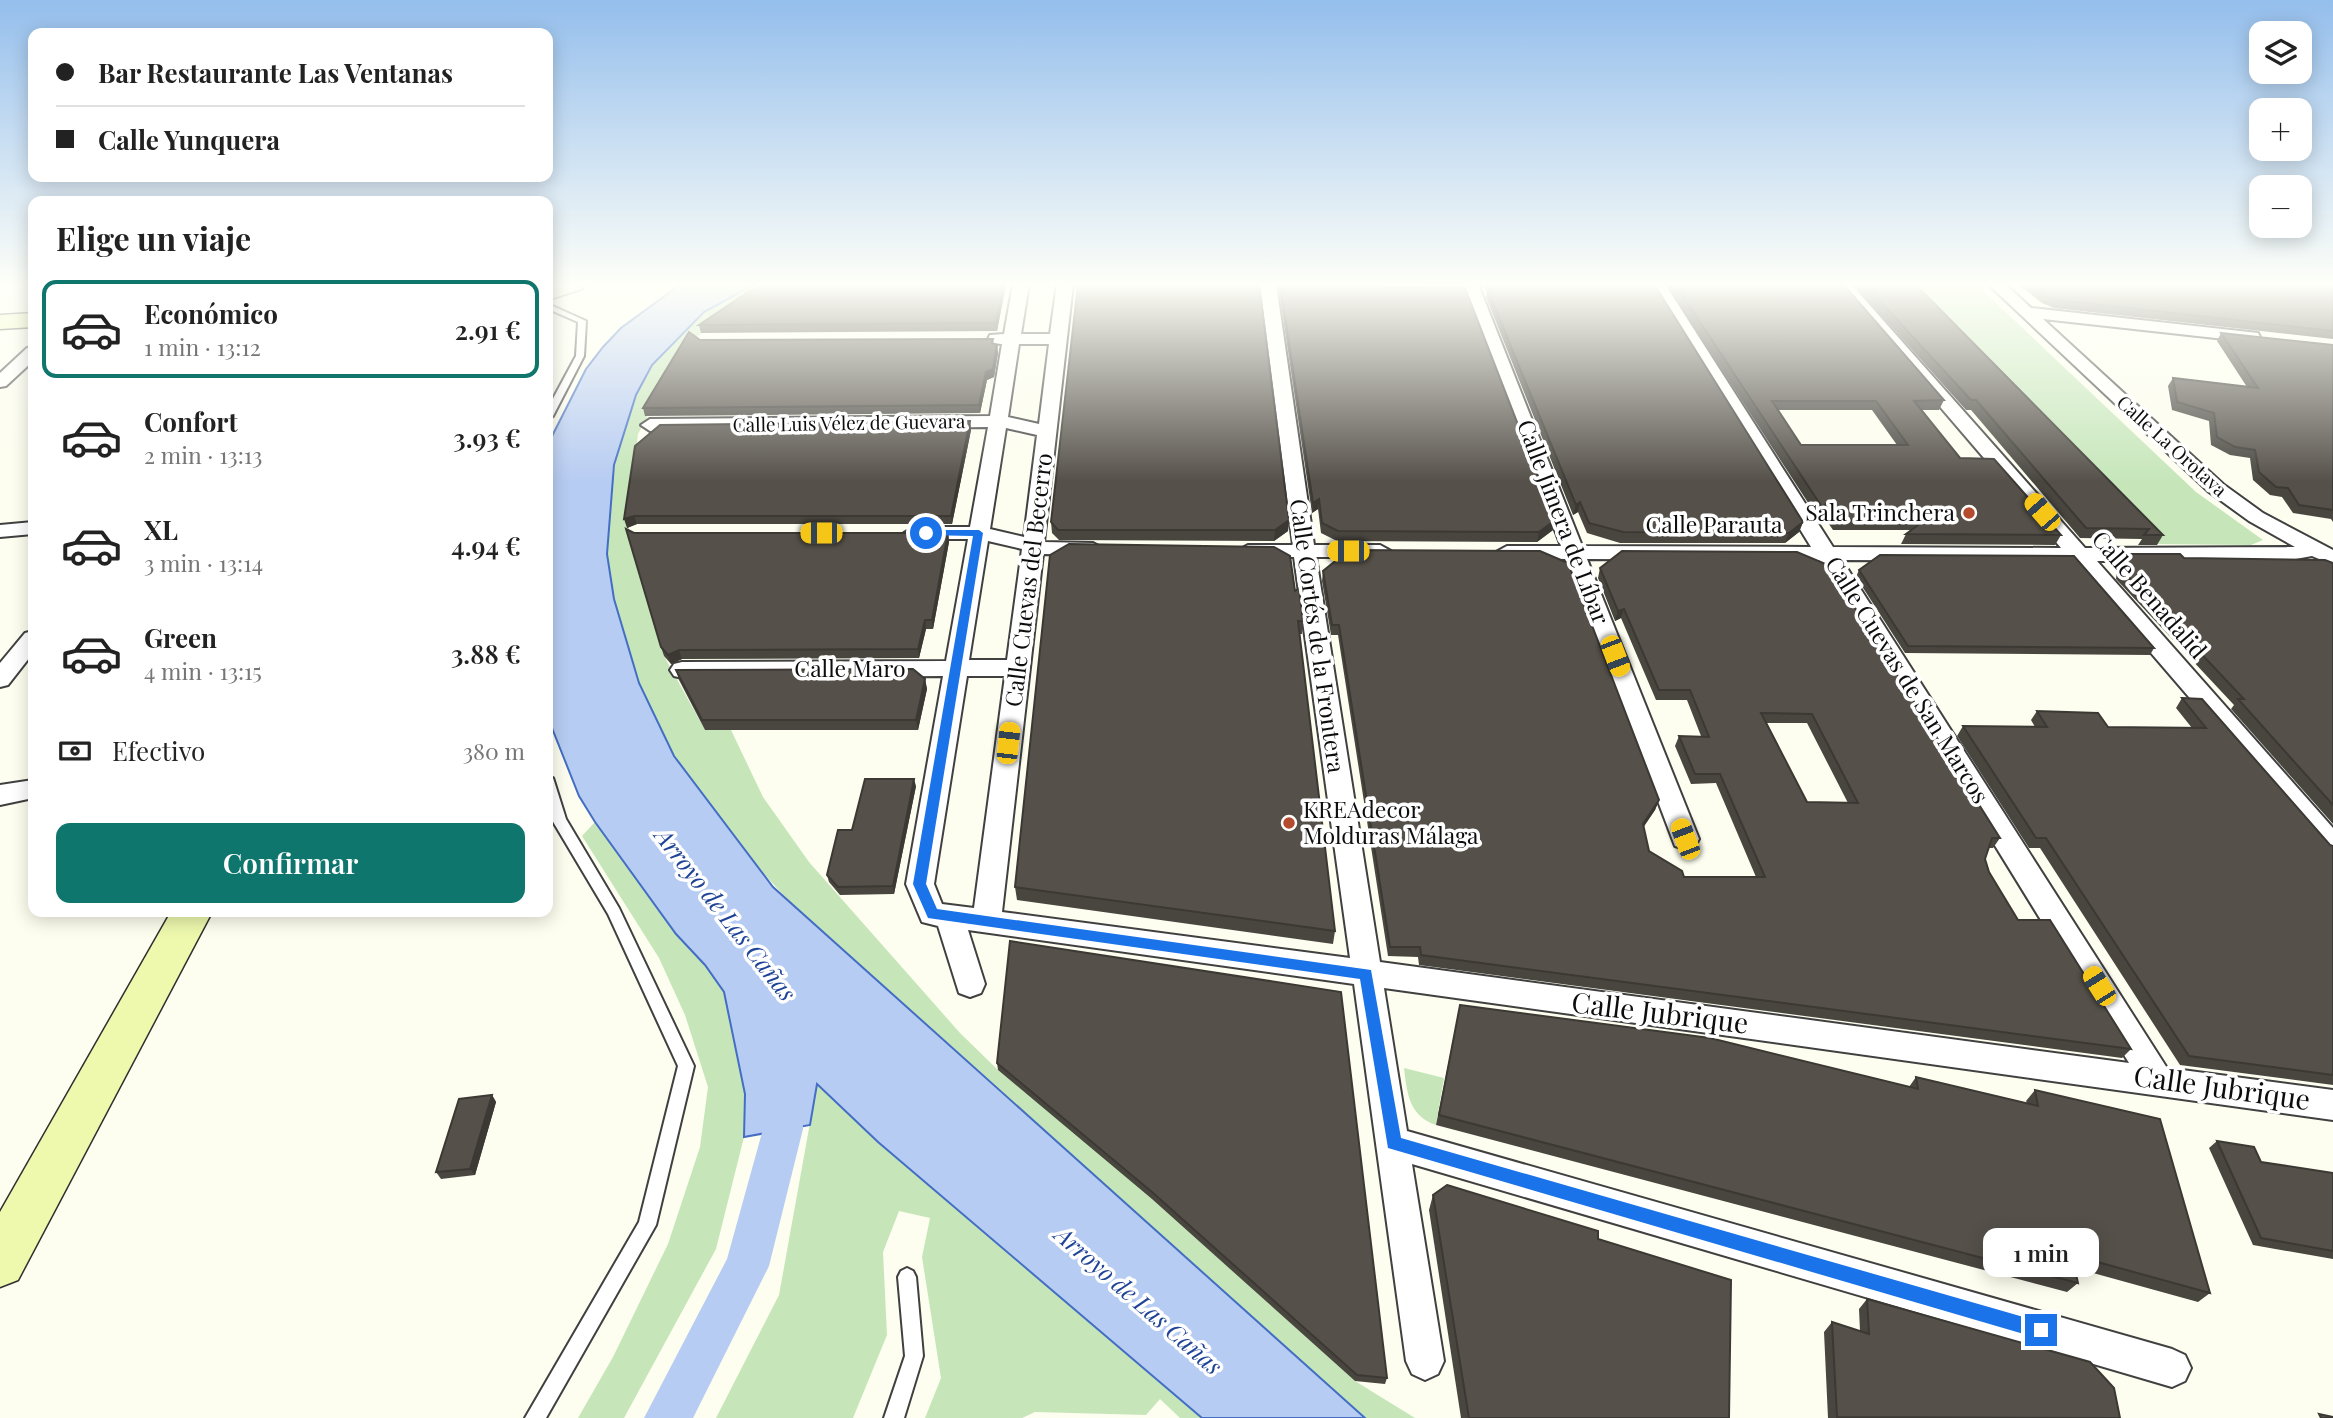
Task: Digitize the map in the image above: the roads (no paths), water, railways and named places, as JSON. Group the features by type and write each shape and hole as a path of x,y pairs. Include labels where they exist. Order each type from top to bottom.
{"main road":[{"path":"4,1249 189,917"}],"street":[{"path":"987,921 932,914 920,884 1010,350"},
{"name":"Calle Cuevas del Becerro","path":"987,921 1057,350"},
{"name":"Calle Cortés de la Frontera","path":"1277,350 1304,551 1366,974 1394,1143 1424,1361"},
{"name":"Calle Jimera de Líbar","path":"1496,350 1685,839"},
{"name":"Calle Cuevas de San Marcos","path":"1699,350 2156,1078"},
{"name":"Calle Benadalid","path":"1901,350 2333,846"},
{"name":"Calle La Orotava","path":"2067,350 2216,488 2256,517 2311,550 2333,559"},
{"path":"0,382 28,357"},
{"name":"Calle Luis Vélez de Guevara","path":"650,425 998,421 1047,431"},
{"path":"0,531 28,528"},
{"path":"897,533 979,533 1048,549 1113,550"},
{"path":"1223,550 1403,551"},
{"name":"Calle Parauta","path":"1487,552 2285,555 2311,550"},
{"path":"0,679 28,644"},
{"name":"Calle Maro","path":"682,670 1017,668"},
{"path":"0,787 28,789"},
{"path":"0,795 28,789"},
{"path":"949,916 970,984"},
{"name":"Calle Jubrique","path":"987,921 2156,1078 2333,1105"},
{"path":"1394,1143 2172,1368"}],"lane":[{"path":"553,407 580,356 580,350"},
{"path":"536,1418 647,1224 686,1066 614,912 559,820 553,799"},
{"path":"894,1418 914,1356 907,1277"}],"water":[{"name":"Arroyo de Las Cañas","path":"601,350 667,350 652,365 636,395 614,465 607,554 614,599 639,683 674,756 773,887 1365,1418 1202,1418 878,1142 817,1084 810,1125 744,1137 745,1094 724,992 705,965 676,934 595,822 579,796 553,731 553,434 586,369"}],"waterway":[{"path":"668,1418 747,1266 783,1129 782,1088"}],"place":[{"name":"Sala Trinchera","path":"1969,513"},
{"name":"KREAdecor Molduras Málaga","path":"1289,823"}]}
